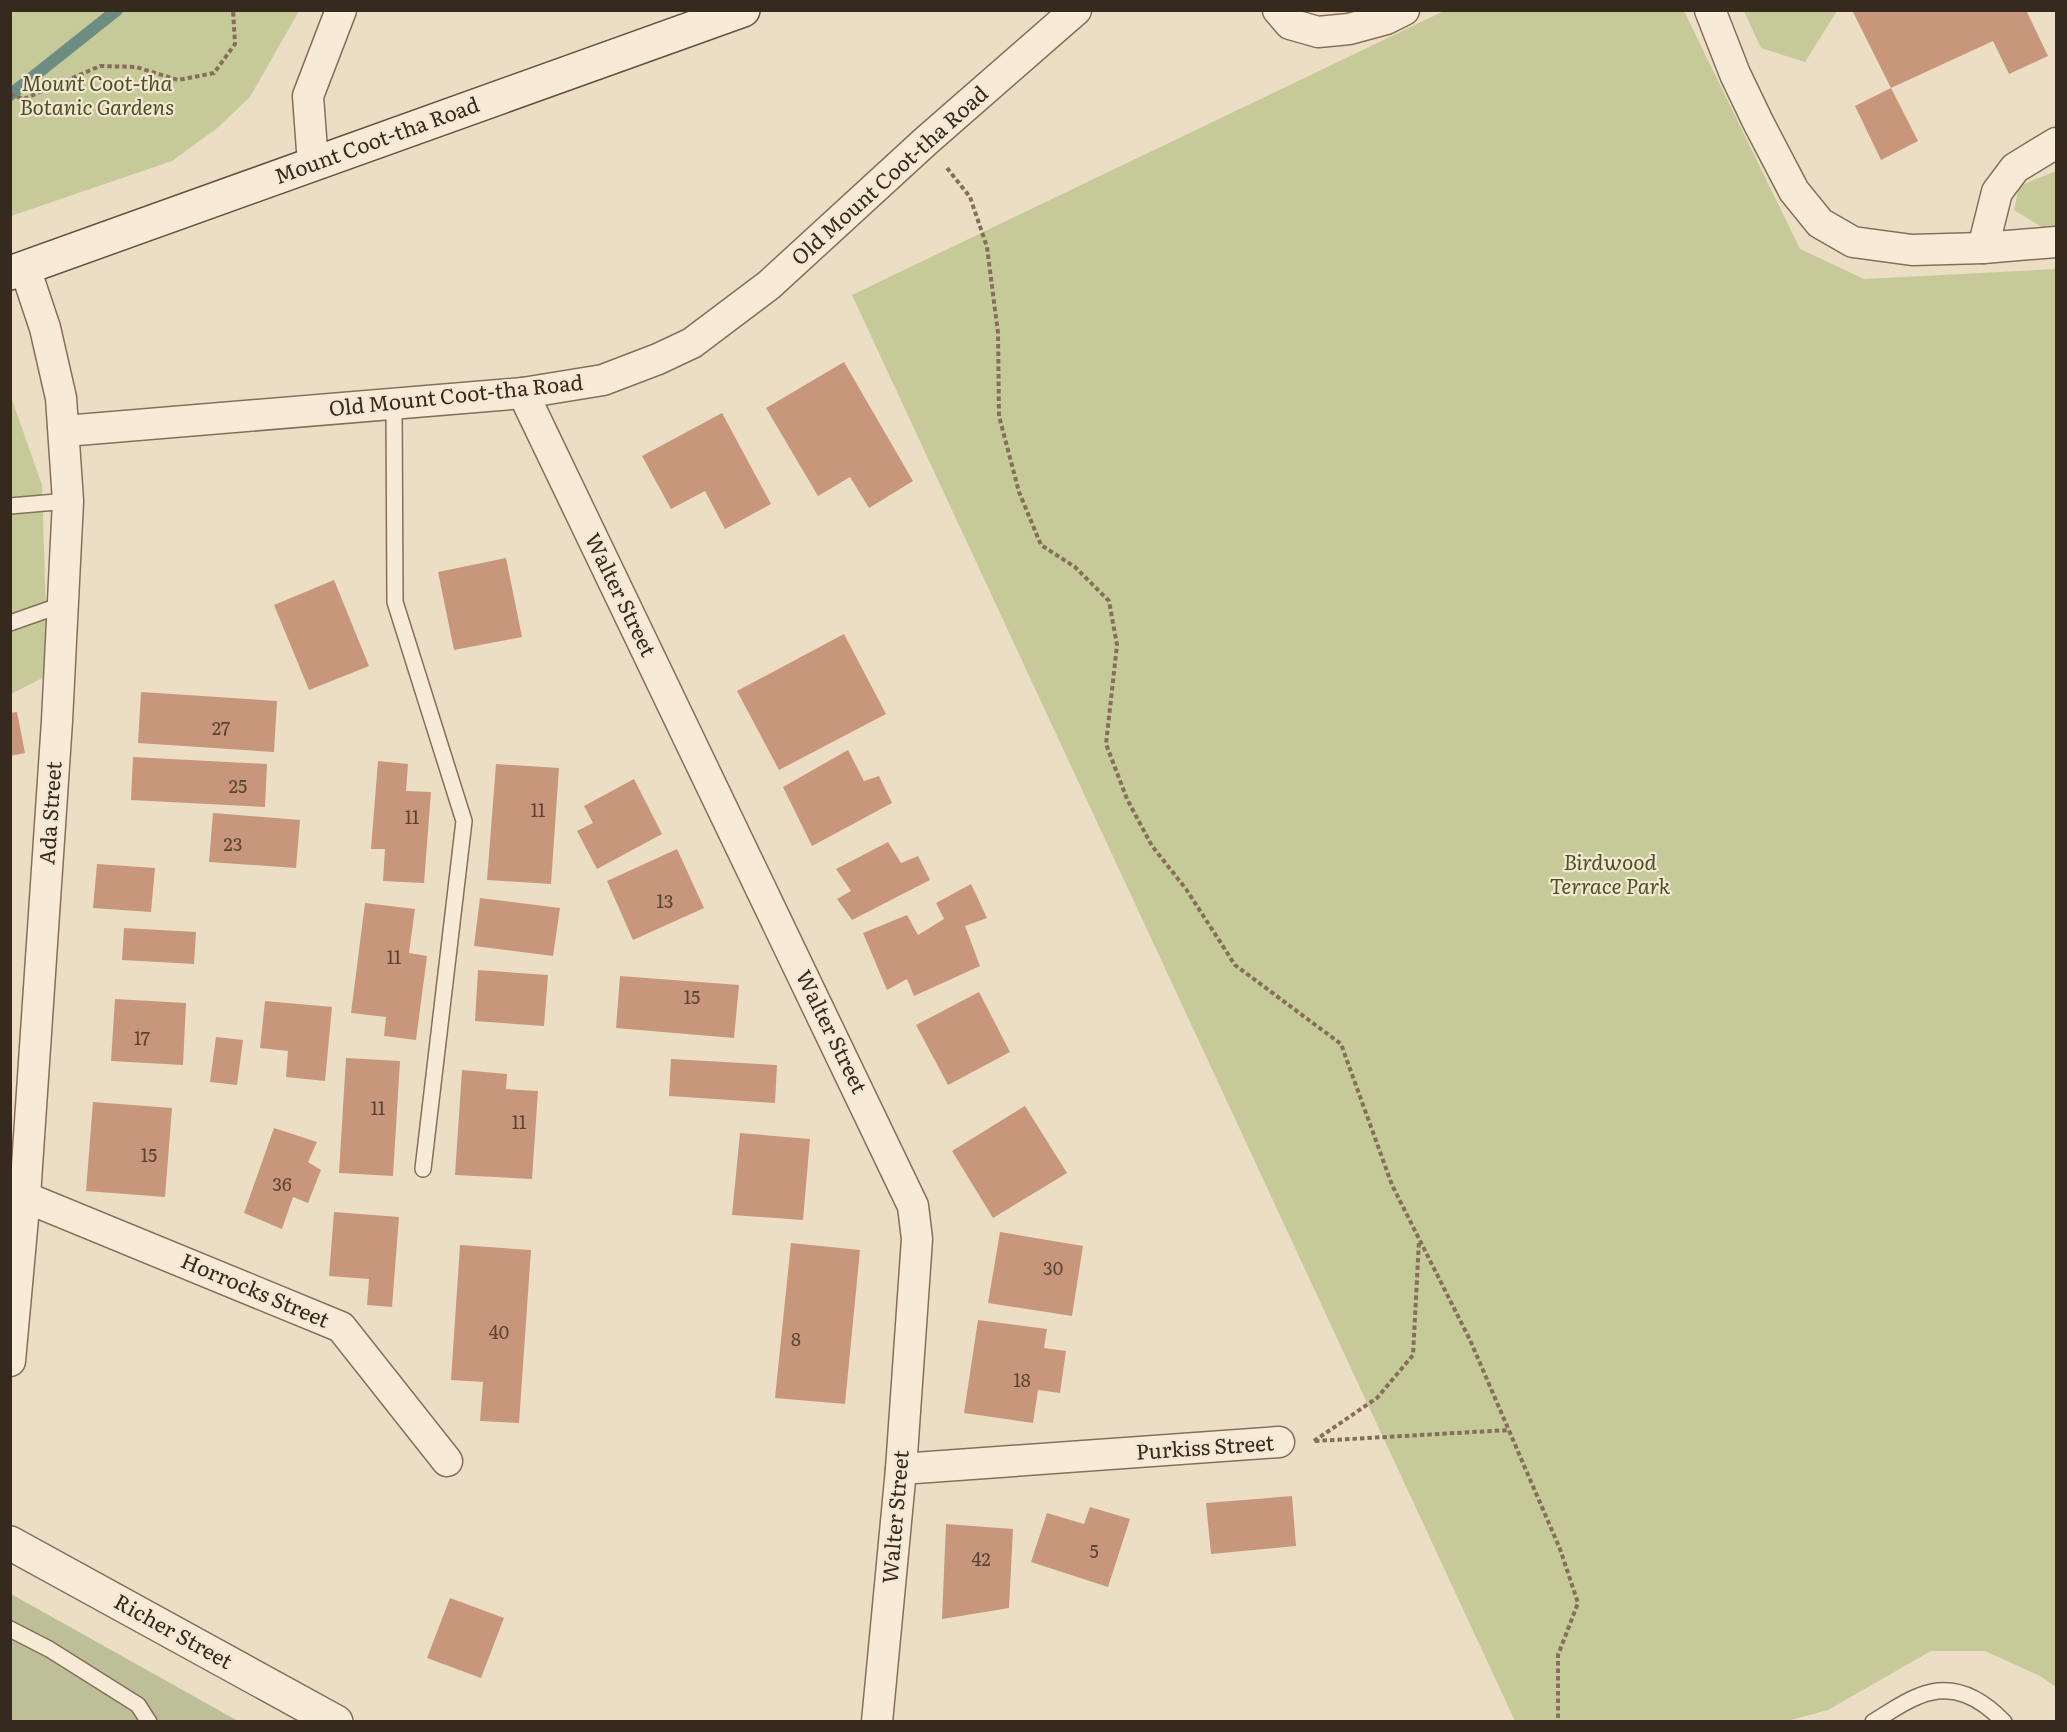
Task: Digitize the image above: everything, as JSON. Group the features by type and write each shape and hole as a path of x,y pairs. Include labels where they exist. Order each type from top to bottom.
{"main road":[{"name":"Mount Coot-tha Road","path":"18,271 743,10"},
{"name":"Richer Street","path":"10,1543 336,1722"}],"street":[{"path":"313,164 308,96 341,10"},
{"name":"Old Mount Coot-tha Road","path":"65,431 523,393 603,380 692,343 769,285 926,141 1076,10"},
{"path":"1278,10 1290,24 1318,32 1349,29 1386,19 1404,10"},
{"path":"1710,10 1735,74 1758,122 1794,191 1820,223 1853,242 1912,250 1983,248 2056,242"},
{"path":"1983,248 1997,192 2015,168 2056,143"},
{"name":"Ada Street","path":"10,1361 18,1193 64,604 68,501 61,398 45,328 18,271"},
{"name":"Walter Street","path":"523,393 913,1206 917,1239 901,1469 877,1722"},
{"name":"Horrocks Street","path":"18,1193 340,1327 447,1461"},
{"name":"Purkiss Street","path":"901,1469 1279,1442"}],"lane":[{"path":"394,404 395,602 464,821 423,1169"},
{"path":"10,506 68,501"},
{"path":"10,623 64,604"},
{"path":"10,1629 50,1649 138,1705 149,1722"},
{"path":"1873,1722 1920,1695 1943,1691 1970,1695 1990,1707 2004,1722"}],"path":[{"path":"10,94 24,99 100,66 136,67 178,80 214,72 235,44 233,10"},
{"path":"926,141 970,197 987,247 998,333 999,417 1019,492 1041,545 1075,567 1109,601 1117,645 1106,744 1127,799 1152,846 1186,889 1236,964 1341,1044 1392,1185 1470,1340 1560,1549 1578,1603 1558,1655 1558,1722"},
{"path":"1419,1239 1413,1355 1377,1398 1314,1441 1509,1431"}],"green space":[{"name":"Mount Coot-tha Botanic Gardens","path":"10,11 299,11 250,97 216,129 172,161 11,216"},
{"name":"Birdwood Terrace Park","path":"1444,11 1684,11 1800,249 1864,279 2056,269 2056,1687 2040,1676 1985,1651 1931,1651 1828,1710 1787,1721 1515,1721 852,295"},
{"path":"1744,11 1837,11 1805,62 1761,48"},
{"path":"2056,171 2056,230 2048,231 2014,210 2019,186"},
{"path":"10,394 42,485 48,675 11,694"},
{"path":"11,1594 238,1721 11,1721"}],"building":[{"path":"1852,10 2026,10 2048,56 2009,74 1993,41 1891,88"},
{"path":"1891,88 1918,141 1881,160 1855,106"},
{"path":"844,362 913,481 869,508 850,477 818,496 766,408"},
{"path":"722,413 771,504 725,529 705,491 671,509 642,456"},
{"path":"506,558 522,637 454,650 438,572"},
{"path":"334,580 369,666 309,690 274,605"},
{"path":"844,634 886,714 779,770 737,691"},
{"path":"141,692 277,701 274,752 138,743"},
{"path":"17,712 25,753 10,756 10,713"},
{"path":"848,750 864,781 879,776 892,803 812,846 783,787"},
{"path":"133,757 267,764 265,807 131,800"},
{"path":"378,761 408,764 406,791 431,792 424,883 383,881 385,849 371,849"},
{"path":"496,764 559,768 551,884 487,880"},
{"path":"634,779 662,834 597,869 577,831 593,823 584,806"},
{"path":"213,813 300,820 296,868 209,862"},
{"path":"888,842 901,863 918,856 930,880 852,920 837,899 851,891 836,869"},
{"path":"677,849 704,908 633,940 607,881"},
{"path":"97,864 155,868 151,912 93,908"},
{"path":"971,884 987,918 965,926 980,966 914,996 907,979 887,990 863,933 907,915 918,935 944,919 936,903"},
{"path":"480,898 560,908 553,956 474,946"},
{"path":"365,903 415,909 409,953 427,956 416,1040 384,1036 386,1017 351,1013"},
{"path":"124,928 196,932 194,964 122,960"},
{"path":"478,970 548,975 544,1026 475,1021"},
{"path":"620,976 739,985 734,1038 616,1028"},
{"path":"979,992 1010,1052 948,1085 916,1025"},
{"path":"115,999 186,1003 183,1065 111,1061"},
{"path":"265,1001 332,1007 325,1081 286,1077 288,1051 260,1048"},
{"path":"216,1037 243,1040 237,1085 210,1082"},
{"path":"346,1058 400,1061 393,1176 339,1173"},
{"path":"671,1059 777,1065 775,1103 669,1096"},
{"path":"462,1070 507,1074 506,1089 538,1091 532,1179 455,1175"},
{"path":"93,1102 172,1108 165,1197 86,1191"},
{"path":"1025,1106 1067,1173 993,1218 952,1151"},
{"path":"274,1128 317,1142 308,1162 321,1170 308,1203 293,1197 282,1229 244,1213"},
{"path":"740,1133 810,1139 803,1220 732,1215"},
{"path":"334,1212 399,1217 392,1307 367,1305 369,1279 329,1276"},
{"path":"1000,1232 1083,1246 1072,1316 988,1303"},
{"path":"791,1243 860,1250 845,1404 775,1398"},
{"path":"460,1245 531,1250 519,1423 480,1421 483,1382 451,1380"},
{"path":"978,1320 1047,1329 1044,1348 1066,1351 1060,1393 1038,1390 1033,1423 964,1413"},
{"path":"1292,1496 1296,1546 1211,1554 1206,1503"},
{"path":"1090,1507 1130,1519 1108,1587 1031,1562 1047,1513 1084,1524"},
{"path":"946,1524 1013,1529 1009,1608 942,1619"},
{"path":"450,1598 504,1618 481,1678 427,1658"}],"waterway":[{"path":"10,95 117,10"}]}
